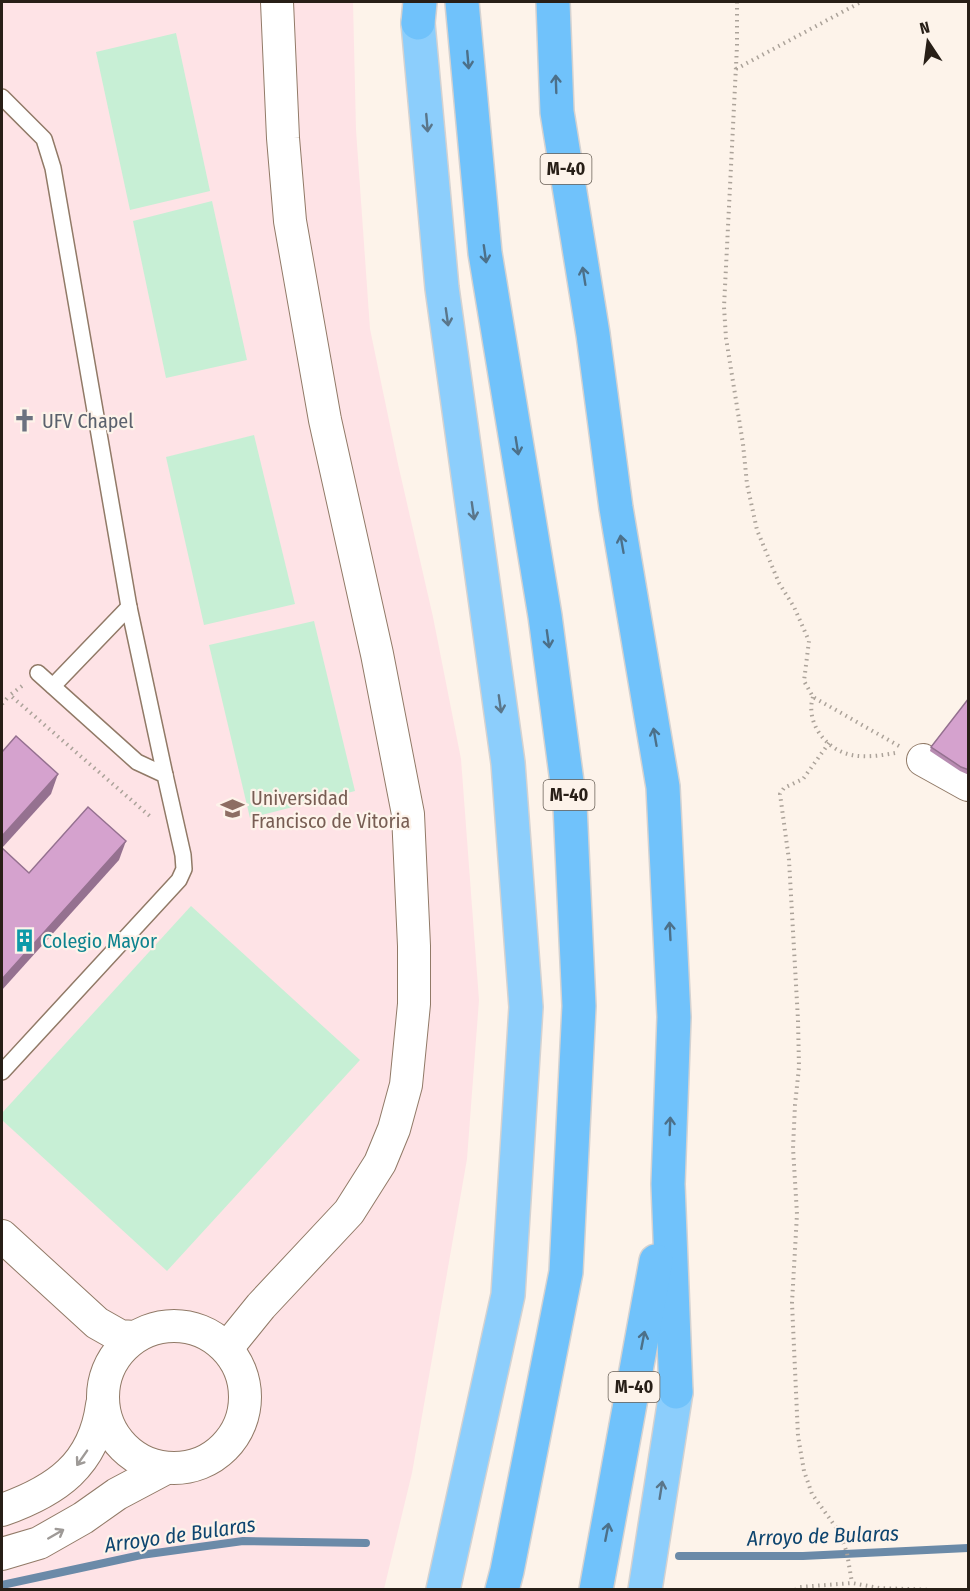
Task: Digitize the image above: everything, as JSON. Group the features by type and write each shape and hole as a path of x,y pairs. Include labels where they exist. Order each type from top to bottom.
{"highway":[{"name":"M-40","path":"462,2 485,253 545,616 570,805 579,1006 567,1272 502,1590"},
{"name":"M-40","path":"553,2 557,112 593,334 616,508 663,787 674,1017 668,1184 649,1308 596,1590"},
{"path":"419,12 442,288 508,763 526,1007 508,1295 443,1590"},
{"path":"645,1590 676,1392 668,1184"}],"street":[{"path":"227,1348 261,1306 349,1212 380,1163 394,1129 406,1085 414,1004 414,945 408,814 377,654 325,420 290,221 283,138 277,2"},
{"path":"915,755 969,784"},
{"path":"2,1236 98,1323 120,1336 134,1337"},
{"path":"2,1261 90,1338 108,1370"},
{"path":"2,1510 40,1493 71,1473 86,1454 100,1423 103,1387 108,1370 118,1351 134,1337 153,1328 172,1325 193,1328 211,1336 227,1348 237,1362 244,1379 246,1396 244,1413 238,1429 228,1444 208,1460 183,1468 166,1468 136,1458 113,1435 102,1405"},
{"path":"2,1554 39,1543 83,1518 117,1494 166,1468"}],"lane":[{"path":"2,97 44,139 53,168 129,607 183,855 184,869 178,880 2,1072"},
{"path":"52,686 129,607"},
{"path":"38,673 137,762 165,775"}],"path":[{"path":"737,2 736,69 723,307 747,484 757,530 780,583 809,640 804,681 813,697 915,755"},
{"path":"736,69 861,2"},
{"path":"2,704 38,673"},
{"path":"10,695 155,821"},
{"path":"813,697 810,707 811,717 819,733 843,752 875,757 915,755"},
{"path":"829,743 803,779 784,788 780,794 789,860 799,1032 799,1067 793,1148 797,1214 792,1303 798,1436 804,1471 812,1494 840,1533 847,1553 852,1583"},
{"path":"795,1590 800,1587 852,1583 863,1587 933,1590"}],"shaded area":[{"name":"Universidad Francisco de Vitoria","path":"2,2 353,2 356,130 370,329 433,617 461,759 479,1000 467,1159 412,1473 384,1589 2,1590"}],"green space":[{"path":"176,33 210,191 130,210 96,52"},
{"path":"212,201 247,360 166,378 133,221"},
{"path":"254,435 295,604 204,625 166,457"},
{"path":"314,621 355,791 250,818 209,645"},
{"path":"191,906 360,1060 167,1271 2,1120 2,1113"}],"building":[{"path":"969,698 969,770 931,747"},
{"path":"16,736 58,774 2,836 2,752"},
{"name":"Colegio Mayor","path":"88,807 126,841 2,979 2,848 29,873"}],"waterway":[{"name":"Arroyo de Bularas","path":"2,1585 141,1555 243,1541 366,1543"},
{"name":"Arroyo de Bularas","path":"679,1556 803,1556 968,1548"}],"place":[{"name":"UFV Chapel","path":"24,421"},
{"name":"Universidad Francisco de Vitoria","path":"233,809"},
{"name":"Colegio Mayor","path":"24,941"}]}
